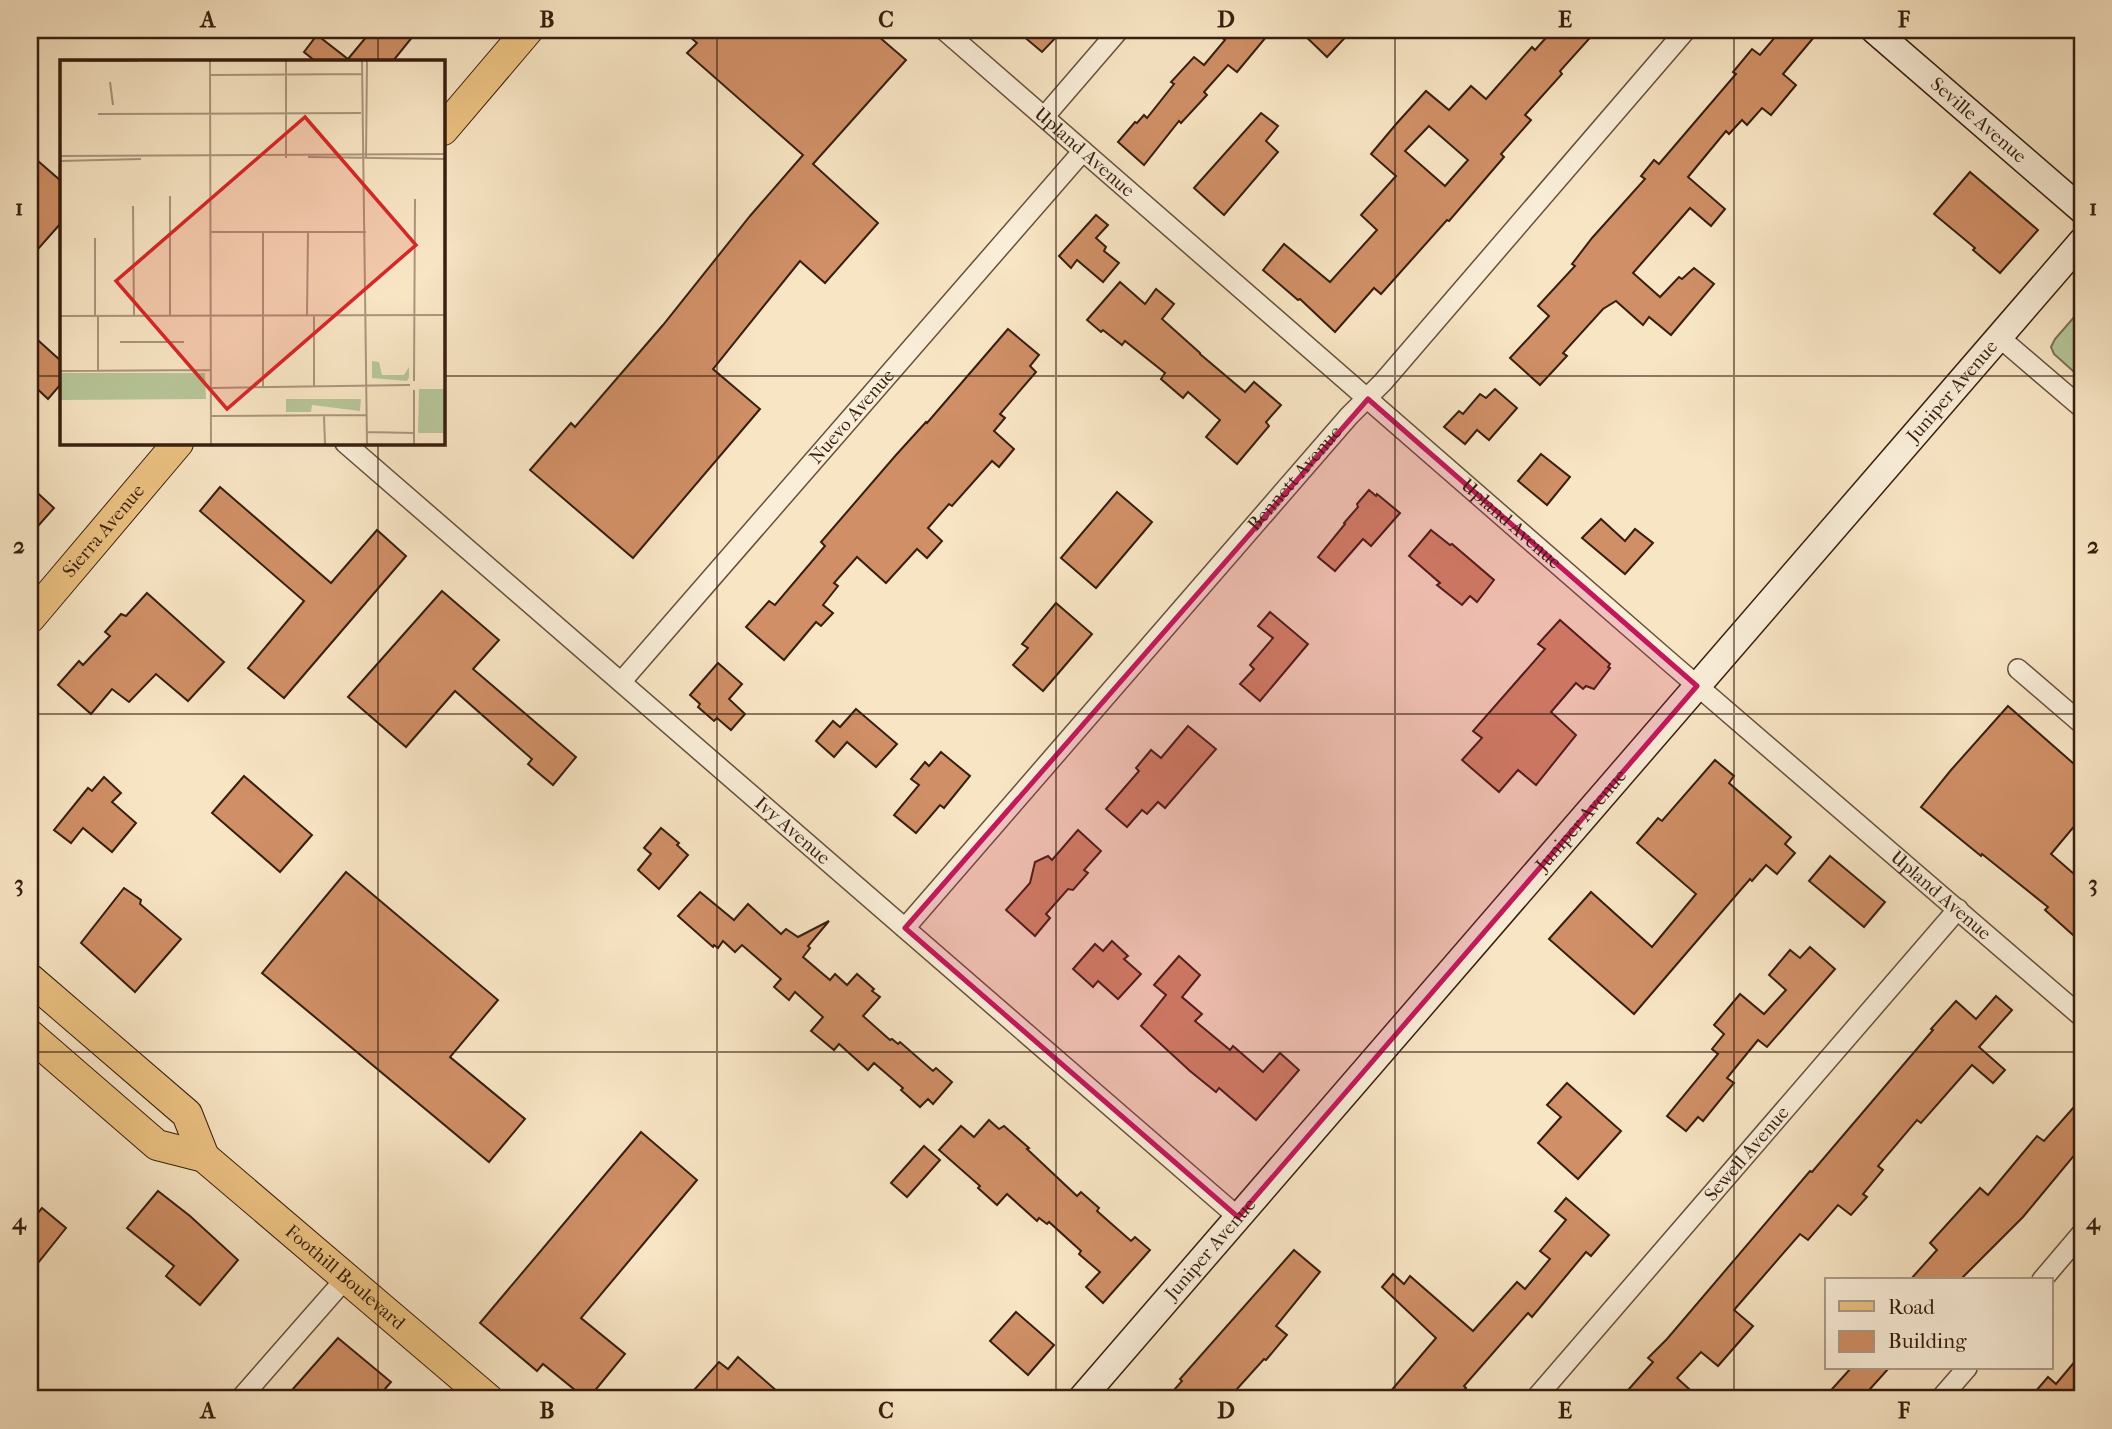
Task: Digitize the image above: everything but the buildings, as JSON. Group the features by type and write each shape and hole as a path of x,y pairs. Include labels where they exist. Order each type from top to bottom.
{"main road":[{"path":"444,129 528,30"},
{"name":"Sierra Avenue","path":"30,618 177,444"},
{"name":"Foothill Boulevard","path":"30,979 187,1114 204,1157"},
{"name":"Foothill Boulevard","path":"30,1035 158,1145 204,1157 488,1399"}],"street":[{"name":"Upland Avenue","path":"944,30 1697,686 2082,1017"},
{"path":"1044,117 1119,30"},
{"name":"Bennett Avenue","path":"905,928 1349,416 1368,399 1686,30"},
{"name":"Seville Avenue","path":"1874,30 2082,210"},
{"name":"Nuevo Avenue","path":"621,682 1083,150"},
{"name":"Juniper Avenue","path":"1081,1399 2082,241"},
{"path":"1999,337 2082,408"},
{"name":"Ivy Avenue","path":"346,444 1238,1217"},
{"path":"2018,669 2082,724"},
{"name":"Sewell Avenue","path":"1535,1399 1958,909"},
{"path":"2044,1278 2082,1233"},
{"path":"240,1399 346,1278"},
{"path":"1940,1399 1965,1370"}],"highlighted area":[{"path":"1368,399 1697,686 1238,1217 905,928"}],"green space":[{"path":"2082,308 2082,379 2054,354 2051,347"}]}
